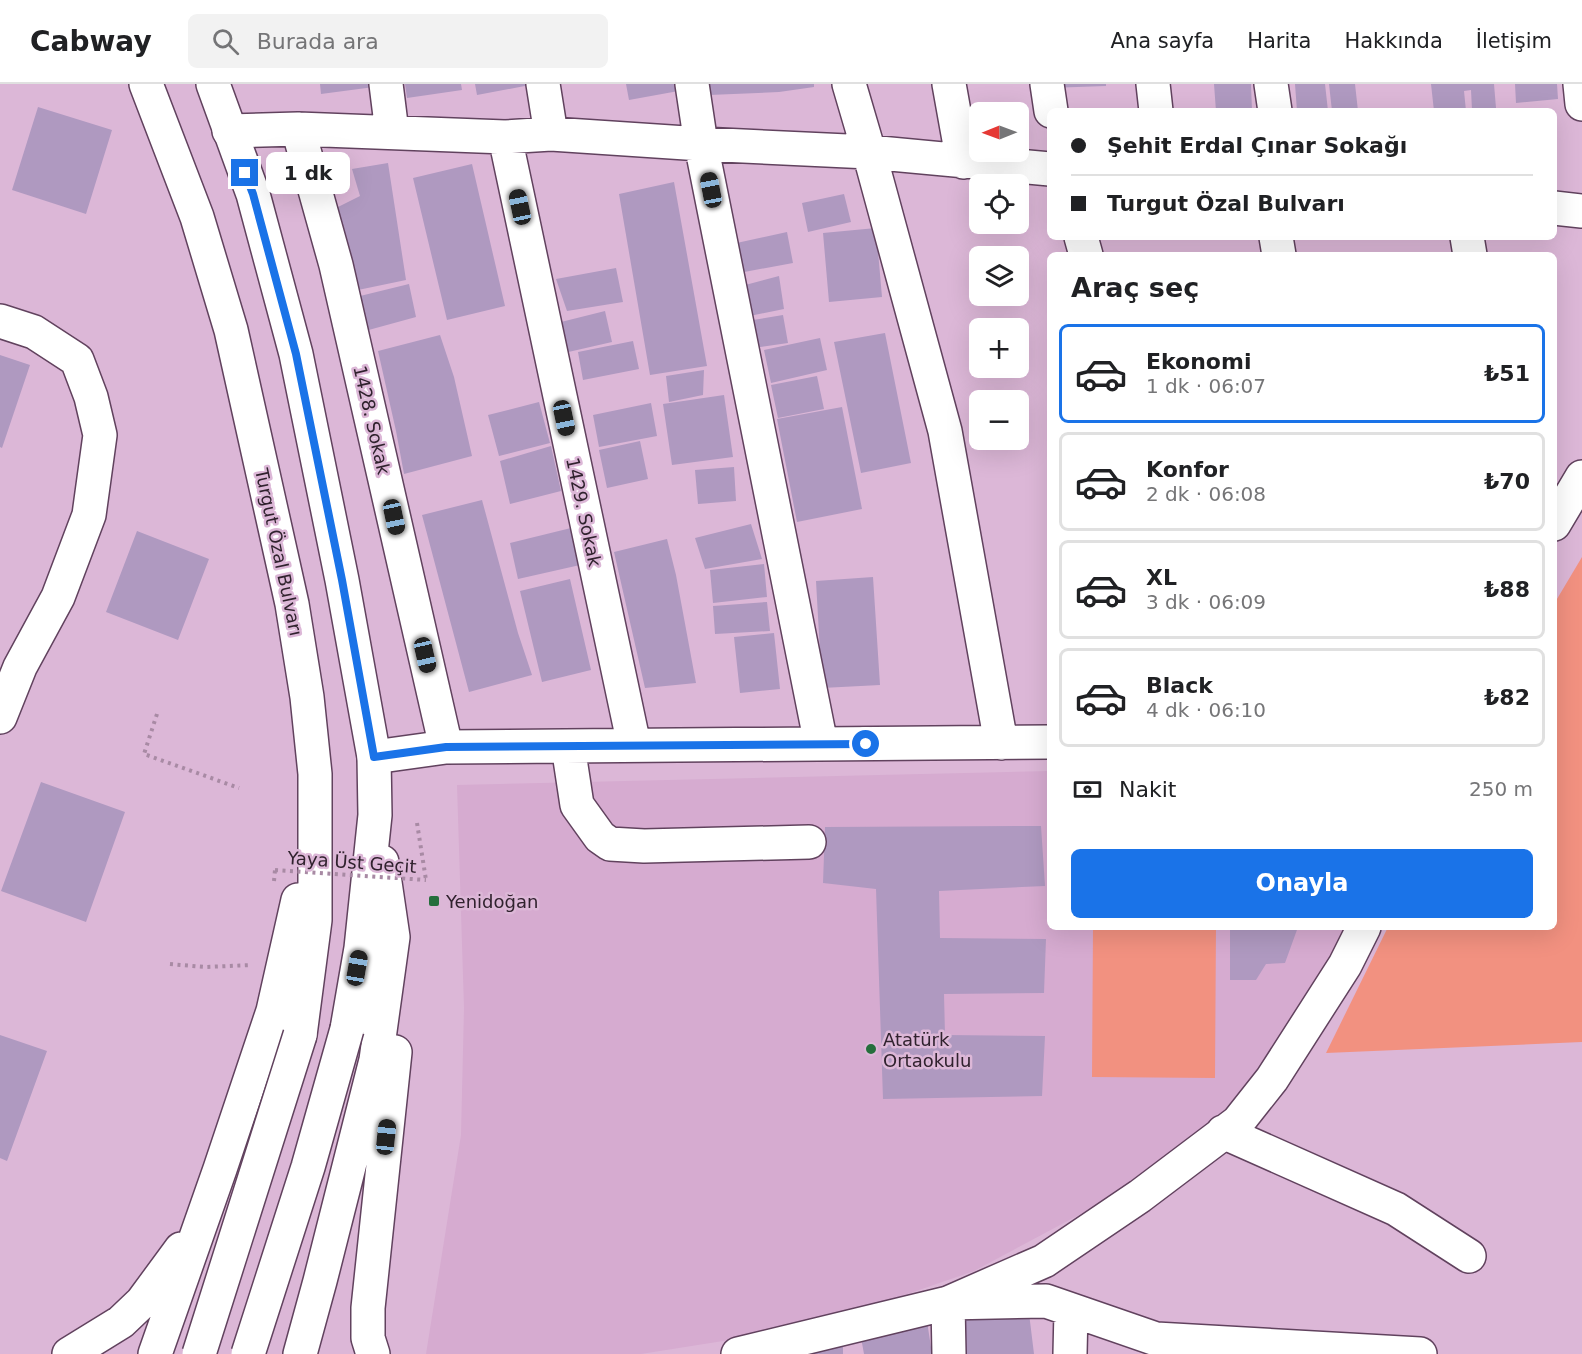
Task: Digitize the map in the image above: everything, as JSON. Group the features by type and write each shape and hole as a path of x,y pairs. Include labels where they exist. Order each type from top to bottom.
{"street":[{"name":"Turgut Özal Bulvarı","path":"146,84 197,217 231,330 292,604 307,697 315,774 315,920 300,1035 199,1354"},
{"path":"213,84 253,194 296,354 342,580 374,757 375,815 361,948 347,1029 308,1167 248,1354"},
{"path":"386,84 392,132"},
{"path":"543,84 551,134"},
{"path":"692,84 821,744"},
{"path":"849,84 945,430 1001,743"},
{"path":"950,84 963,162"},
{"path":"1047,84 1051,108"},
{"path":"1153,84 1156,108"},
{"path":"1271,84 1275,108"},
{"path":"1580,84 1582,104"},
{"path":"229,131 298,129 505,137 551,134 869,152 1047,169"},
{"name":"1428. Sokak","path":"298,129 336,265 446,747"},
{"name":"1429. Sokak","path":"505,137 634,746"},
{"path":"1557,208 1582,212"},
{"path":"0,321 34,332 77,360 91,397 100,435 89,515 58,597 20,667 0,717"},
{"path":"1557,519 1582,477"},
{"path":"374,757 446,747 1047,742"},
{"path":"568,746 577,805 600,837 610,843 644,846 809,842"},
{"path":"156,1353 273,1011 308,849 315,774"},
{"path":"373,1354 368,1338 368,1308 399,1007 393,937 375,815"},
{"path":"738,1354 779,1348 948,1303 1044,1261 1140,1196 1238,1122 1272,1078 1345,965 1362,930"},
{"path":"300,1354 376,1060 393,937"},
{"path":"1223,1132 1396,1209 1469,1256"},
{"path":"69,1354 121,1322 142,1302 177,1256 220,1169"},
{"path":"948,1303 1046,1301 1156,1339 1254,1349 1420,1354"},
{"path":"948,1303 949,1354"},
{"path":"291,1354 313,1306"},
{"path":"305,1354 313,1306"},
{"path":"1070,1354 1071,1310"}],"path":[{"path":"157,714 144,754 239,788"},
{"name":"Yaya Üst Geçit","path":"275,870 426,880 417,824"},
{"path":"170,963 205,967"}],"shaded area":[{"path":"1582,557 1582,1042 1326,1053 1387,930 1557,930 1557,599"},
{"name":"Atatürk Ortaokulu","path":"1047,771 1047,930 1357,930 1253,1089 1148,1178 974,1271 812,1327 641,1354 426,1354 461,1135 464,1008 457,785"},
{"path":"1093,930 1216,930 1215,1078 1092,1077"}],"building":[{"path":"320,84 374,84 374,87 321,94"},
{"path":"405,84 461,84 462,90 407,98"},
{"path":"475,84 530,84 530,85 477,95"},
{"path":"626,84 683,84 684,90 629,100"},
{"path":"709,84 814,84 814,87 779,92 709,95"},
{"path":"1048,84 1106,84 1106,86 1048,88"},
{"path":"1214,84 1251,84 1252,108 1216,108"},
{"path":"1295,84 1325,84 1328,108 1297,108"},
{"path":"1329,84 1355,84 1358,108 1332,108"},
{"path":"1431,84 1494,84 1496,108 1472,108 1471,90 1464,91 1466,108 1434,108"},
{"path":"1515,84 1557,84 1558,99 1516,103"},
{"path":"38,107 112,130 86,214 12,190"},
{"path":"388,163 406,280 358,290 334,209 360,196 352,169"},
{"path":"472,164 505,306 447,320 413,178"},
{"path":"674,182 707,366 650,375 619,194"},
{"path":"844,194 851,222 808,232 802,203"},
{"path":"876,228 882,297 829,302 823,233"},
{"path":"787,232 793,263 739,273 732,244"},
{"path":"616,268 623,302 567,311 556,279"},
{"path":"779,276 784,309 740,318 734,288"},
{"path":"409,284 416,317 365,331 356,297"},
{"path":"605,311 612,342 564,353 557,323"},
{"path":"783,315 788,343 753,348 747,321"},
{"path":"885,333 911,463 861,473 834,342"},
{"path":"440,335 454,377 472,456 404,474 378,351"},
{"path":"820,338 827,370 771,383 764,350"},
{"path":"633,341 639,369 583,380 578,352"},
{"path":"0,355 30,365 2,448 0,447"},
{"path":"704,370 703,395 669,402 666,376"},
{"path":"817,376 824,409 778,418 771,385"},
{"path":"724,395 733,457 672,465 663,404"},
{"path":"539,402 550,443 499,456 488,415"},
{"path":"651,403 657,436 599,447 593,415"},
{"path":"842,407 862,509 797,522 777,419"},
{"path":"640,441 648,479 607,488 599,450"},
{"path":"551,446 561,491 510,504 500,461"},
{"path":"734,467 736,501 698,504 695,470"},
{"path":"482,500 518,633 532,675 469,692 422,515"},
{"path":"751,524 762,559 705,569 695,538"},
{"path":"571,528 580,565 518,579 510,543"},
{"path":"137,531 209,559 178,640 106,612"},
{"path":"667,539 696,683 645,688 614,552"},
{"path":"764,564 767,597 713,603 710,570"},
{"path":"873,577 880,685 822,688 816,581"},
{"path":"570,579 591,670 542,682 520,591"},
{"path":"767,602 770,631 715,634 713,606"},
{"path":"774,633 780,689 740,693 734,637"},
{"path":"41,782 125,812 86,922 1,891"},
{"path":"1041,826 1045,886 939,891 940,938 1046,939 1044,993 944,994 945,1035 1045,1036 1042,1096 883,1099 876,889 823,883 825,827"},
{"path":"1230,930 1297,930 1285,963 1266,964 1256,980 1230,980"},
{"path":"0,1035 47,1051 7,1161 0,1158"},
{"path":"1028,1305 1034,1354 964,1354 959,1313"},
{"path":"927,1321 932,1354 864,1354 860,1332"},
{"path":"843,1345 843,1354 791,1354"}],"place":[{"name":"Yenidoğan","path":"434,901"},
{"name":"Atatürk Ortaokulu","path":"871,1049"}],"route":[{"path":"245,173 253,194 296,354 342,580 374,757 446,747 866,744"}]}
